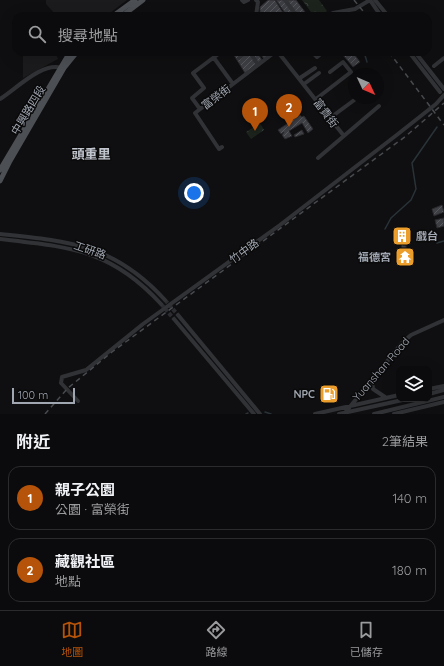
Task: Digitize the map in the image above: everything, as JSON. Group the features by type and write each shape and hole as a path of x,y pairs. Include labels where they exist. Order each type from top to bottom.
{"main road":[{"path":"118,12 135,0"},
{"path":"127,12 143,0"},
{"name":"中興路四段","path":"0,181 68,56"},
{"name":"中興路四段","path":"0,170 62,68 73,56"}],"street":[{"path":"242,0 244,2 248,0"},
{"path":"256,0 258,2 257,12"},
{"path":"285,0 294,12"},
{"path":"338,12 355,9 370,0 378,12"},
{"path":"376,0 385,12"},
{"path":"200,109 192,98 204,88 193,73 216,56"},
{"path":"252,56 258,65"},
{"name":"富榮街","path":"222,147 219,149 195,113 271,56"},
{"name":"富貴街","path":"281,56 316,98 344,136"},
{"path":"412,56 442,91"},
{"path":"418,56 442,91"},
{"path":"214,58 233,84"},
{"path":"434,66 444,58"},
{"path":"316,98 352,72 343,62 330,72"},
{"path":"0,99 42,70 52,66 62,68"},
{"path":"300,78 315,68"},
{"path":"304,84 319,73"},
{"name":"竹中路","path":"78,401 61,383 62,377 86,370 143,324 286,220 398,134 436,104 444,95"},
{"path":"330,118 349,104"},
{"name":"富貴街","path":"318,158 379,106"},
{"name":"工研路","path":"0,234 66,242 105,254 136,273 165,300"},
{"name":"工研路","path":"0,239 65,247 99,257 132,276 161,304"},
{"path":"178,315 260,414"},
{"path":"174,319 254,414"},
{"name":"Yuanshan Road","path":"345,413 402,342 411,334 444,320"},
{"path":"372,380 373,389 386,398"},
{"path":"432,388 444,386"},
{"path":"432,393 444,390"},
{"path":"315,414 396,396"},
{"path":"374,414 444,397"},
{"path":"339,414 396,401"},
{"path":"394,414 444,402"}],"shaded area":[{"path":"46,0 127,0 111,12 53,12 46,4"},
{"path":"23,56 57,56 58,59 23,78"}],"green space":[{"path":"302,0 319,0 327,11 326,12 311,12"},
{"path":"260,123 264,130 251,139 246,132"}],"building":[{"path":"268,0 275,0 282,12 260,12 260,7"},
{"path":"276,0 296,0 305,12 284,12"},
{"path":"234,56 260,56 262,60 245,73"},
{"path":"344,56 356,56 360,62 353,67"},
{"path":"300,115 302,117 304,116 313,129 308,133 302,123 289,131 292,136 285,139 282,135 284,132 281,134 278,130"},
{"path":"302,130 304,134 295,137 294,135"},
{"path":"442,205 444,212 434,216 432,209"},
{"path":"444,218 444,226 437,228 435,220"},
{"name":"戲台","path":"404,233 405,239 400,239 399,234"},
{"path":"400,239 405,239 407,254 403,255"},
{"name":"福德宮","path":"407,254 407,259 403,260 403,255"}],"waterway":[{"path":"365,56 367,62"},
{"path":"385,229 391,218 411,200 416,189 412,163 437,127"},
{"path":"437,243 444,241"},
{"path":"265,412 271,414"}],"tunnel":[{"path":"165,300 178,315"},
{"path":"161,304 174,319"}],"railway":[{"path":"354,0 364,12"},
{"path":"392,56 444,125"},
{"path":"45,414 68,388 112,352 406,136 444,103"}],"place":[{"name":"藏觀社區","path":"289,127"},
{"name":"親子公園","path":"255,131"},
{"name":"戲台","path":"402,236"},
{"name":"福德宮","path":"405,257"},
{"name":"NPC","path":"329,394"}],"district":[{"name":"頭重里","path":"91,154"}]}
